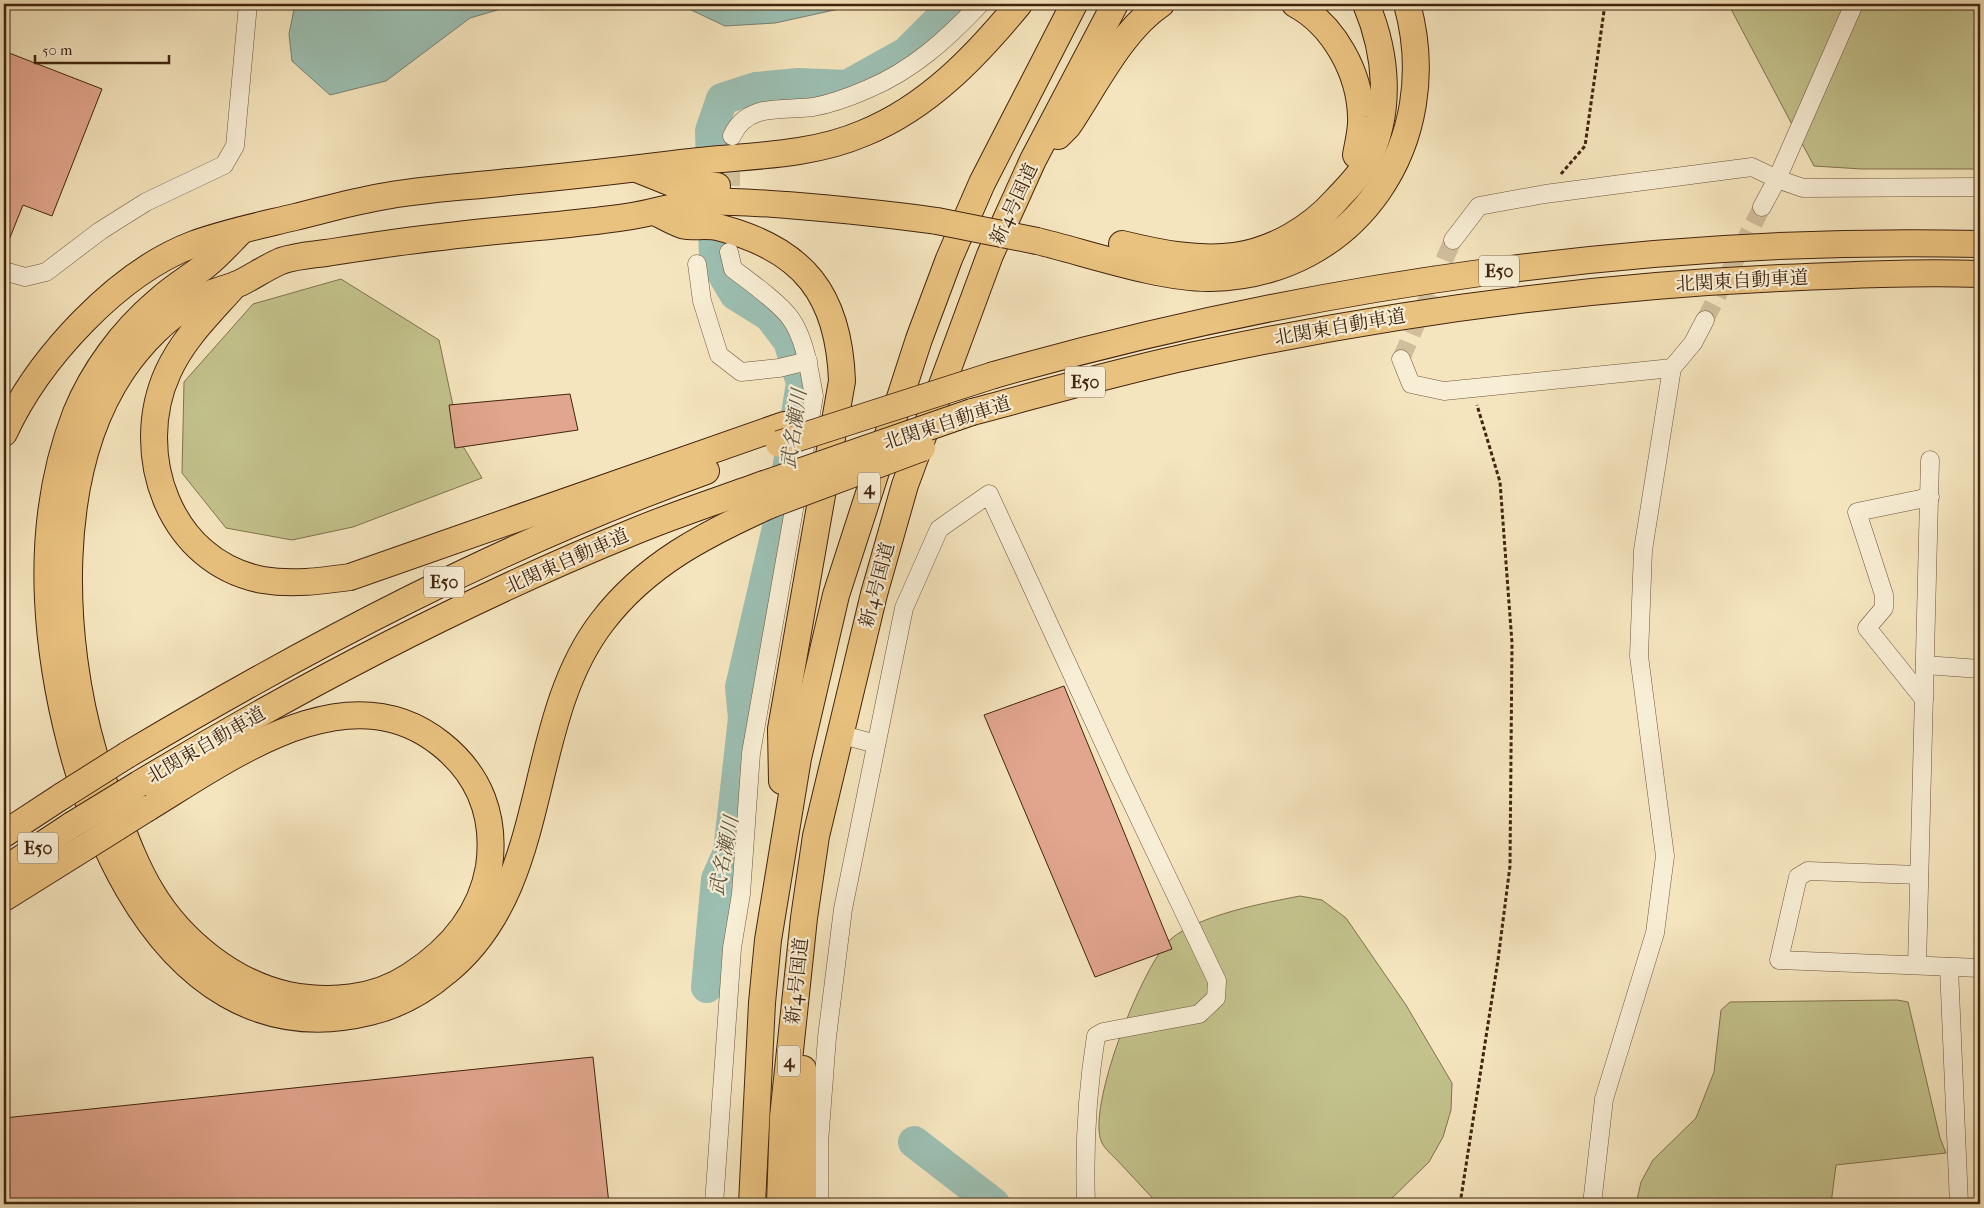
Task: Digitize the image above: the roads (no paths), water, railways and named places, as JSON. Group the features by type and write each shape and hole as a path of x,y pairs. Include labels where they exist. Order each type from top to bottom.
{"highway":[{"path":"4,433 35,378 90,314 154,264 193,244 242,230 380,197 799,151 833,144 864,134 892,120 949,80 976,53 1019,4"},
{"name":"新4号国道","path":"752,1204 762,1003 768,940 782,844 798,758 836,595 920,339 982,183 1074,4"},
{"name":"新4号国道","path":"780,1204 784,1117 804,918 816,836 874,594 905,485 990,255 1033,160 1115,4"},
{"path":"1033,160 1068,126 1128,35 1147,14 1161,4"},
{"path":"1296,4 1319,21 1333,37 1345,57 1360,96 1362,119 1355,161 1347,187"},
{"path":"638,169 679,186 771,187 848,192 1041,233 1179,256 1208,258 1235,256 1259,250 1299,232 1325,212 1366,163 1382,117 1384,94 1381,46 1366,4"},
{"path":"1385,4 1393,23 1399,52 1401,79 1400,154"},
{"path":"1041,233 1175,275 1208,278 1254,274 1302,257 1341,231 1360,215 1376,195 1400,154 1414,104 1416,80 1415,40 1407,4"},
{"path":"4,898 84,848 146,809 264,740 305,724 341,715 364,714 391,717 417,728 443,745 468,770 485,800 492,826 491,852 486,886 473,913 457,937 434,960 403,981 373,993 339,1000 307,999 274,992 238,976 205,953 175,924 152,893 126,840 94,755 74,653 70,575 73,510 77,485 84,455 106,397 136,353 168,320 198,299 234,285 286,259 383,244 603,220 655,212 690,203 760,204 941,213"},
{"path":"655,212 683,225 717,227 748,236 774,248 793,261 811,279 829,310 838,336 842,381 781,729 782,844"},
{"path":"242,230 208,264 154,304 132,326 93,378 77,410 56,480 48,557 50,623 56,680 75,763 108,851 141,911 167,944 216,988 241,1001 268,1011 296,1017 324,1019 348,1017 376,1011 406,999 432,984 454,966 473,945 489,922 506,890 520,857 557,713 568,681 600,624 630,590 654,568 682,548 715,530 767,494"},
{"name":"北関東自動車道","path":"4,834 126,755 288,661 400,603 502,555 781,435 991,368 1026,366 1200,323 1293,304 1508,270 1715,250 1829,245 1980,244"},
{"name":"北関東自動車道","path":"4,870 72,825 219,736 405,635 634,531 767,494 971,421 1112,388 1199,354 1392,318 1595,291 1709,281 1820,276 1980,274"},
{"path":"234,285 194,329 168,373 156,415 154,458 160,485 169,510 198,546 215,560 239,572 262,580 319,582 350,577 781,435"},
{"path":"803,1204 804,918"},
{"path":"734,1204 742,1086 762,1003"}],"street":[{"path":"4,271 25,277 46,272 100,231 146,202 224,165 235,146 248,4"},
{"path":"732,136 736,127 749,116 773,108 814,107 868,90 911,67 947,39 980,4"},
{"path":"1762,207 1777,179 1854,4"},
{"path":"1453,240 1479,206 1545,194 1752,167 1777,179 1803,188 1980,187"},
{"path":"714,1204 732,948 741,894 751,753 814,396 808,361 791,319 756,286 733,270 729,252"},
{"path":"697,264 702,302 719,355 741,372 779,368 808,361"},
{"path":"1592,1204 1604,1100 1655,932 1665,856 1639,656 1643,550 1672,368 1692,343 1705,320"},
{"path":"1401,359 1412,384 1444,391 1672,368"},
{"path":"1917,965 1930,460"},
{"path":"819,1204 819,1143 827,1037 843,909 904,608 938,529 989,494 1120,778 1217,981 1216,998 1200,1014 1104,1032 1096,1036 1084,1152 1086,1204"},
{"path":"1924,699 1866,628 1884,608 1884,595 1857,512 1930,497"},
{"path":"1925,665 1980,669"},
{"path":"839,734 876,744"},
{"path":"1920,875 1808,871 1798,877 1779,960 1980,968"},
{"path":"1949,967 1959,1204"}],"waterway":[{"name":"武名瀬川","path":"707,987 717,879 729,852 744,718 741,687 780,519 802,383 789,341 770,316 735,294 715,260 711,131 722,99 756,88 799,84 847,86 906,53 955,4"},
{"name":"武名瀬川","path":"914,1142 994,1204"}],"tunnel":[{"path":"729,240 732,149"},
{"path":"1705,320 1762,207"},
{"path":"1401,359 1453,240"}]}
